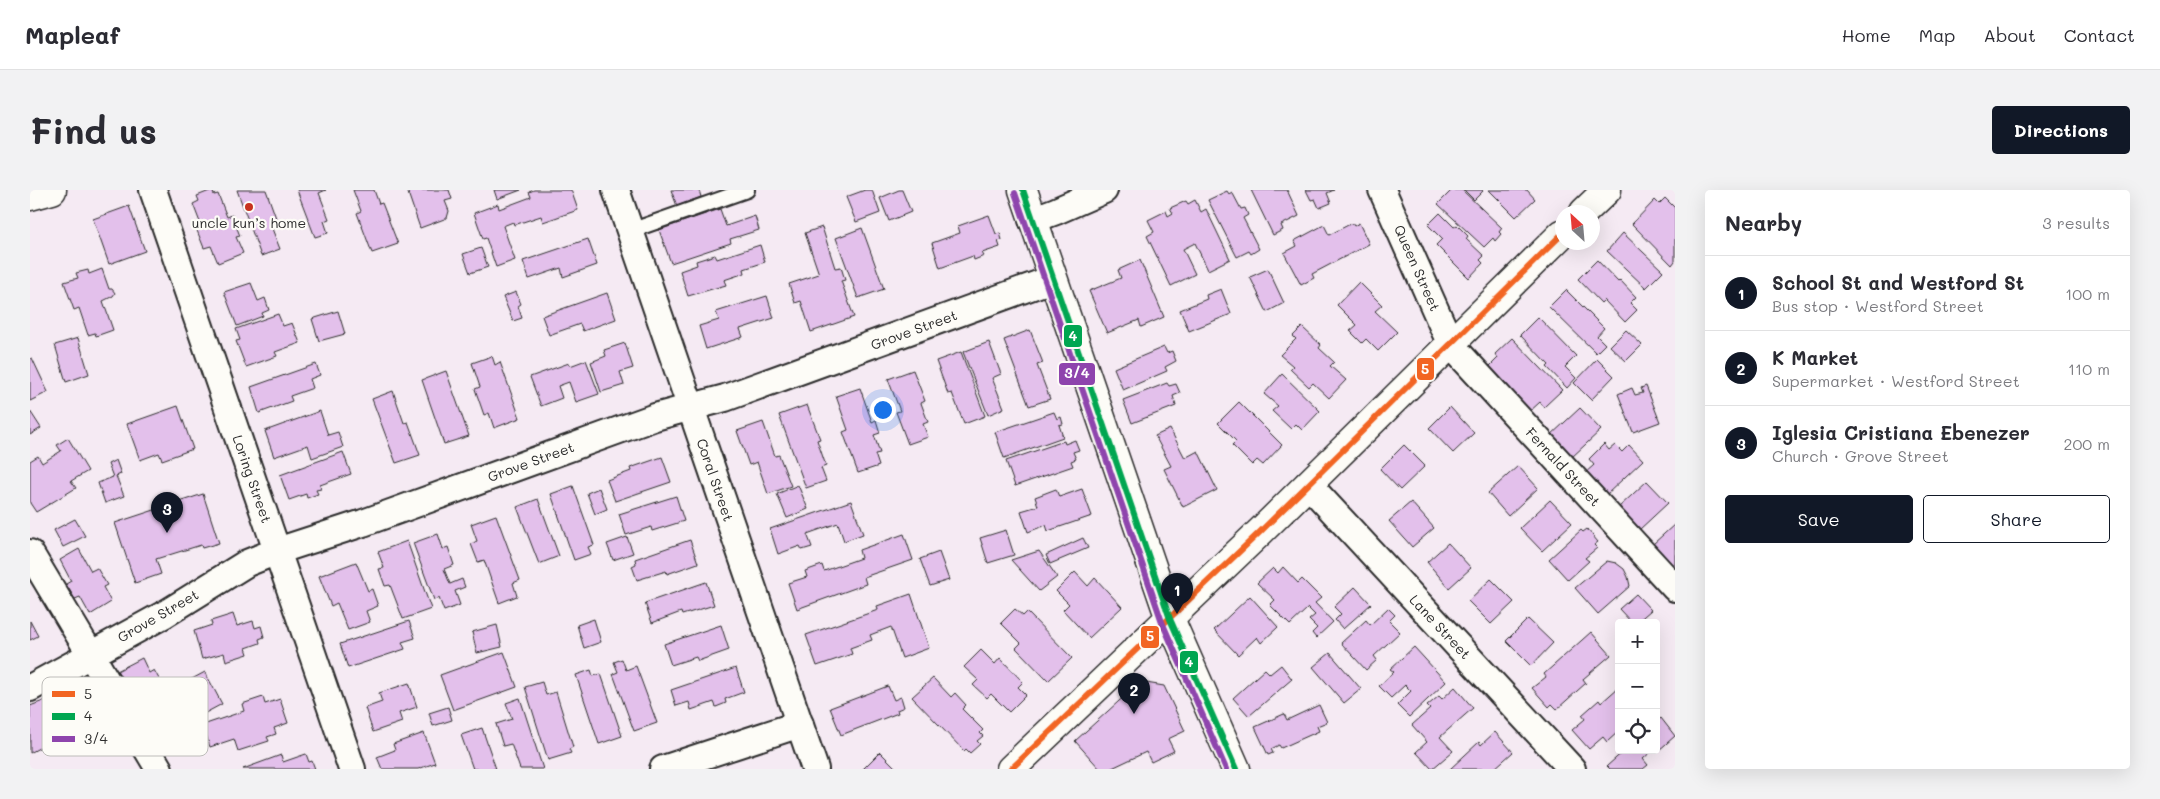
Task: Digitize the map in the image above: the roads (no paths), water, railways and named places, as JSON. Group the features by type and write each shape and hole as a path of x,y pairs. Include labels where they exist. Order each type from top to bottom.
{"main road":[{"path":"30,196 52,190"},
{"path":"1023,190 1170,619 1236,769"},
{"path":"1591,205 1607,190"},
{"path":"1011,769 1170,619 1555,241"}],"street":[{"name":"Loring Street","path":"153,190 352,769"},
{"name":"Coral Street","path":"616,190 815,769"},
{"path":"1032,220 1104,190"},
{"name":"Queen Street","path":"1382,190 1451,345"},
{"name":"Grove Street","path":"50,677 165,614 247,563 277,551 363,523 655,417 725,398 1052,279"},
{"name":"Fernald Street","path":"1451,345 1675,588"},
{"name":"Lane Street","path":"1308,484 1572,769"},
{"path":"30,554 105,677"},
{"name":"Grove Street","path":"30,688 42,681"},
{"path":"663,769 800,724"},
{"path":"151,756 159,769"}],"lane":[{"path":"630,231 747,190"}],"place":[{"name":"uncle kun’s home","path":"249,207"},
{"name":"Iglesia Cristiana Ebenezer","path":"167,533"},
{"name":"School St and Westford St","path":"1177,614"},
{"name":"K Market","path":"1134,714"}]}
